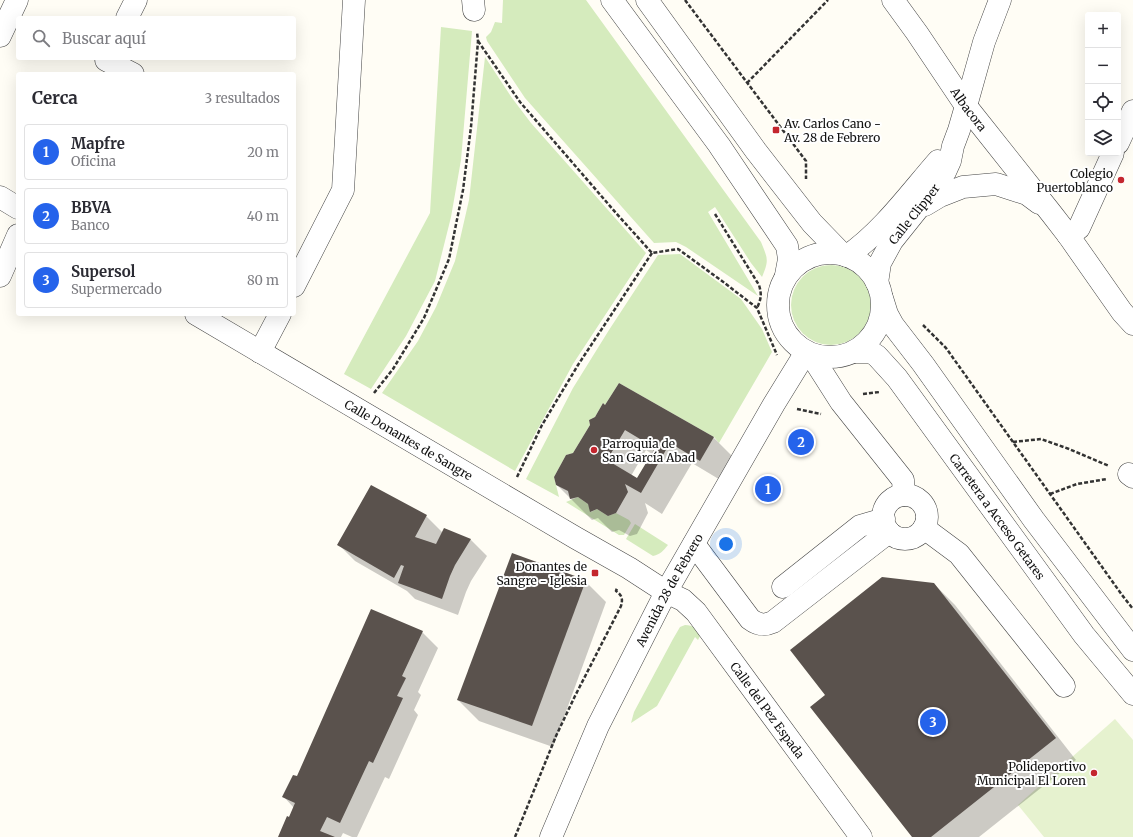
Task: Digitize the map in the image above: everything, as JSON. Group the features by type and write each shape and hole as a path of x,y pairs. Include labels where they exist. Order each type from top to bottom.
{"street":[{"path":"0,36 17,0"},
{"path":"128,16 136,0"},
{"path":"296,282 343,190 354,0"},
{"path":"612,0 719,145 787,246 789,260 786,276"},
{"path":"647,0 756,152 812,222 844,255"},
{"name":"Albacora","path":"893,0 966,106 1052,214 1122,312 1133,324"},
{"name":"Calle Clipper","path":"880,290 880,263 892,241 945,172 950,161 953,146 984,42 1000,0"},
{"path":"104,64 127,72"},
{"path":"1121,137 1133,111"},
{"name":"Calle Clipper","path":"844,255 858,249 873,235 942,156 953,146"},
{"path":"1068,236 1079,228 1112,156"},
{"name":"Albacora","path":"914,213 940,196 963,186 996,184 1026,194 1052,214"},
{"path":"0,197 16,207"},
{"path":"0,276 16,240"},
{"path":"880,290 882,311 879,324 865,344 854,352 843,356 830,358 808,353 795,345 787,336 781,324 778,312 780,287 786,276 795,266 805,259 817,254 830,252 854,258 865,265 873,275 880,290 887,314 893,325 923,364 1034,520 1133,650"},
{"name":"Calle Donantes de Sangre","path":"199,316 622,564"},
{"path":"260,352 279,316"},
{"name":"Carretera a Acceso Getares","path":"854,352 871,352 877,356 897,378 1084,635 1133,694"},
{"path":"808,353 841,402 903,480 904,495"},
{"name":"Avenida 28 de Febrero","path":"551,837 598,726 666,592 774,404 808,353"},
{"path":"904,495 917,498 922,502 928,515 927,522 920,534 914,538 900,539 894,536 886,525 884,512 886,506 891,501 904,495"},
{"path":"694,544 750,619 755,623 767,624 773,622 886,525"},
{"path":"783,587 860,526 886,525"},
{"path":"924,528 959,554 1064,686"},
{"name":"Calle del Pez Espada","path":"622,564 666,592 683,600 696,612 861,837"}],"path":[{"path":"747,83 828,0"},
{"path":"360,410 393,369 424,318 449,259 463,190 471,127 478,41 474,5"},
{"path":"478,41 520,102 652,253"},
{"path":"715,214 759,285 761,298 757,308"},
{"path":"508,497 542,425 574,371 652,253 678,249 757,308 779,360"},
{"path":"1013,442 1041,439 1069,449 1131,476"},
{"path":"1050,494 1077,484 1131,476"}],"green space":[{"path":"503,0 586,0 761,242 767,260 762,277 751,263 715,207 708,212 758,296 686,247 676,242 654,243 525,98 487,41 486,37 491,32 495,22 502,23"},
{"path":"441,27 472,31 461,160 451,217 435,281 406,336 371,389 344,374 430,213"},
{"path":"485,57 512,98 531,123 646,253 573,364 515,471 382,393 418,341 436,307 455,261 469,200"},
{"path":"680,254 741,299 762,329 772,352 719,443 714,437 619,383 605,405 603,403 595,417 589,420 590,425 573,453 566,455 554,477 559,497 526,479 573,388 658,255"},
{"path":"831,265 846,268 859,277 868,290 871,305 868,320 859,333 846,342 831,345 816,342 803,333 794,320 791,305 794,290 803,277 816,268"},
{"path":"578,497 588,504 591,512 597,509 608,516 616,513 629,520 631,523 624,535 619,535 566,502"},
{"path":"635,524 668,545 662,552 653,556 626,539"},
{"path":"685,625 693,627 698,631 700,636 698,640 695,637 657,706 631,723 634,712 673,639 680,627"},
{"name":"Polideportivo Municipal El Loren","path":"1115,719 1133,740 1133,837 1044,837 1018,805"}],"building":[{"name":"Parroquia de San García Abad","path":"619,383 714,437 700,461 670,443 641,493 625,484 628,492 616,513 608,516 597,509 590,512 588,504 578,497 570,499 568,491 556,485 554,477 566,455 573,453 590,425 589,420 595,417 603,403 605,405","holes":["625,430 655,448 637,478 607,460"]},
{"path":"371,485 427,515 415,537 436,544 444,528 471,539 455,565 442,599 398,583 404,566 401,565 394,578 337,545"},
{"path":"512,553 586,580 532,726 457,700"},
{"path":"882,577 934,583 1056,738 931,837 912,837 810,707 825,695 790,650"},
{"path":"371,609 423,631 402,676 406,678 397,696 403,698 373,763 369,761 340,823 327,817 320,831 335,837 278,837 287,816 289,817 295,803 282,797 293,775 297,776"}],"place":[{"name":"Av. Carlos Cano - Av. 28 de Febrero","path":"776,130"},
{"name":"Colegio Puertoblanco","path":"1121,180"},
{"name":"BBVA","path":"801,442"},
{"name":"Parroquia de San García Abad","path":"594,450"},
{"name":"Mapfre","path":"768,489"},
{"name":"Donantes de Sangre - Iglesia","path":"595,573"},
{"name":"Supersol","path":"933,722"},
{"name":"Polideportivo Municipal El Loren","path":"1094,773"}]}
